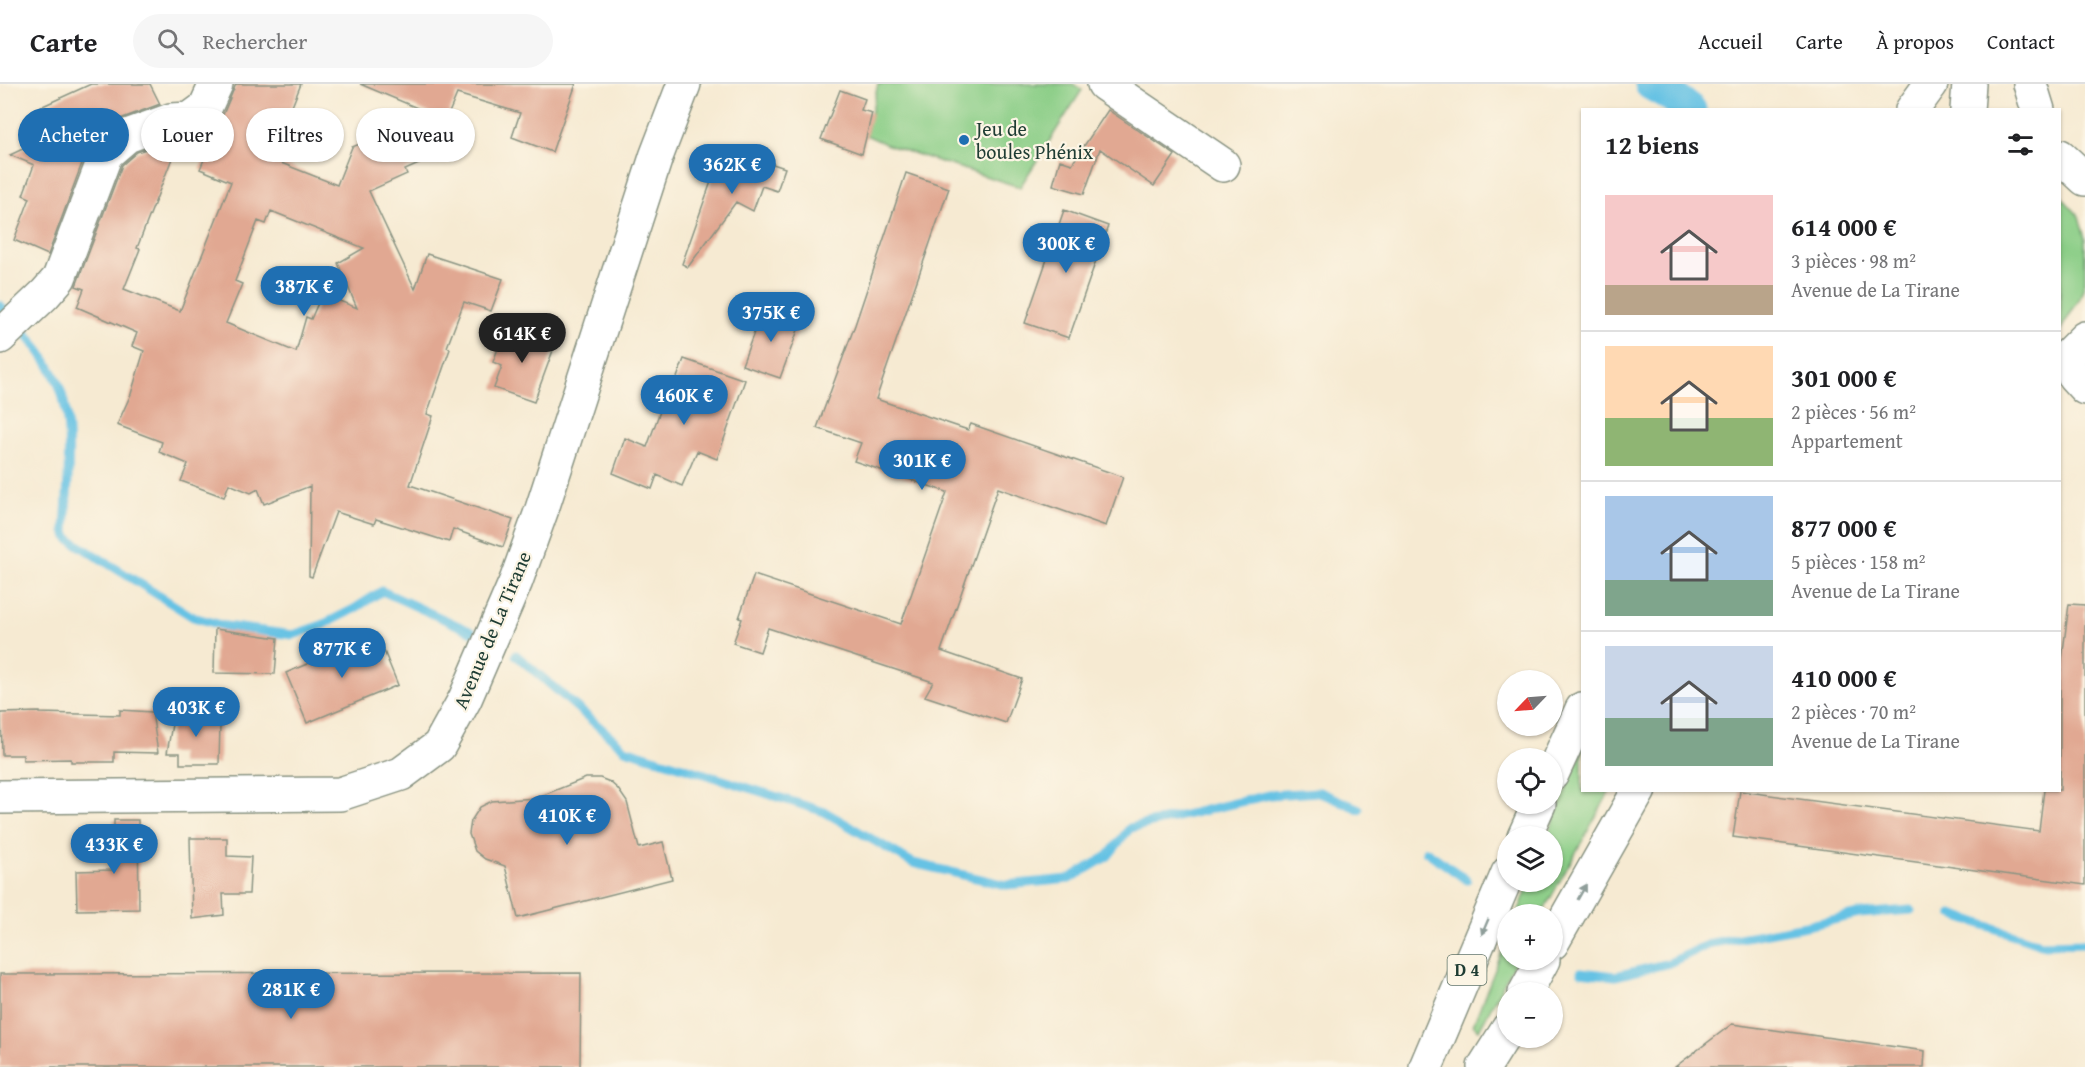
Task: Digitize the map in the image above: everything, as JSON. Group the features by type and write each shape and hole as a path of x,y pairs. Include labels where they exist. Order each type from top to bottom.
{"street":[{"path":"10,327 59,279 106,154 127,136 171,120 190,119 205,108 216,84"},
{"name":"Avenue de La Tirane","path":"0,797 340,794 401,774 439,746 465,699 516,581 542,509 656,157 684,84"},
{"path":"1104,84 1223,165"},
{"path":"1913,108 1931,84"},
{"path":"1967,108 1969,84"},
{"path":"2030,84 2037,108"},
{"path":"2061,157 2085,179"},
{"path":"2073,376 2068,355 2085,338"},
{"path":"1563,750 1581,711"},
{"path":"1563,924 1638,792"},
{"name":"D 4","path":"1426,1067 1500,892"},
{"path":"1484,1067 1497,1047"},
{"path":"1492,1067 1500,1048"}],"green space":[{"name":"Jeu de boules Phénix","path":"878,84 1073,84 1082,90 1020,187 890,146 866,135"},
{"path":"2061,196 2079,216 2085,239 2085,282 2080,298 2061,329"},
{"path":"1581,752 1581,792 1609,792 1563,875 1563,826 1551,826 1556,814 1563,814 1563,797"},
{"path":"1526,892 1554,892 1547,904 1521,904"},
{"path":"1497,964 1497,970 1511,970 1504,982 1497,982 1497,996 1479,1030 1473,1025"}],"building":[{"path":"91,84 150,84 160,104 141,108 141,111 129,116 129,108 39,108"},
{"path":"236,84 301,84 291,108 246,108 246,162 279,162 337,185 352,147 356,145 356,162 423,162 405,170 407,174 369,191 415,289 427,254 503,279 491,311 464,302 447,347 450,349 427,414 433,416 410,485 513,520 503,547 453,529 449,542 376,519 374,524 336,512 312,577 309,576 310,486 264,504 258,489 251,493 229,484 224,497 181,481 188,464 159,452 162,442 117,425 131,394 144,351 132,346 137,333 77,307 84,289 76,286 122,165 129,162 129,159 141,151 141,162 171,162 137,248 140,249 124,289 180,311 231,182 200,169 203,162 234,162 234,108 226,108","holes":["271,211 364,248 338,263 357,308 322,294 311,319 306,317 296,352 226,323 242,284 235,281 258,221 266,224"]},
{"path":"360,84 576,84 552,152 512,137 520,113 457,94 451,108 417,108"},
{"path":"840,90 865,99 861,110 872,113 862,154 821,139"},
{"path":"1108,110 1175,155 1154,186 1100,149 1084,194 1053,185 1060,160 1072,164"},
{"path":"731,150 785,168 777,191 762,186 753,211 736,202 688,267 682,264 713,176 720,179"},
{"path":"18,151 18,158 10,155"},
{"path":"27,162 82,162 48,255 14,240 30,198 23,195 34,165"},
{"path":"906,173 949,188 876,399 968,430 971,424 1123,477 1106,526 998,488 941,651 1022,679 1006,723 925,696 933,682 768,628 760,652 733,643 754,575 901,624 947,492 854,461 861,443 817,428 855,325"},
{"path":"1064,210 1108,226 1069,338 1025,323"},
{"path":"763,308 801,322 780,378 742,365"},
{"path":"506,327 555,345 534,402 494,388 502,366 493,362"},
{"path":"684,359 745,380 717,459 697,451 682,486 657,475 652,489 613,473 625,438 647,447 671,381 675,383"},
{"path":"2069,604 2085,605 2085,885 1733,837 1740,792 2039,831 2044,792 2061,792 2061,667"},
{"path":"215,629 278,638 275,674 214,673"},
{"path":"377,634 398,685 307,723 286,673"},
{"path":"120,710 152,712 158,753 114,752 114,762 71,762 71,759 23,760 23,755 2,755 1,713 120,715"},
{"path":"174,713 219,713 219,764 180,764 180,753 167,753"},
{"path":"586,778 600,778 610,782 618,789 627,802 639,848 663,842 672,879 518,918 505,866 485,859 475,851 469,834 471,821 480,807 492,801 536,798"},
{"path":"114,820 138,820 139,909 77,910 76,871 114,870"},
{"path":"190,838 227,838 227,856 251,857 249,894 223,894 224,915 192,919"},
{"path":"581,973 580,1067 0,1067 0,974"},
{"path":"1732,1024 1925,1051 1924,1067 1675,1067"}],"waterway":[{"path":"1651,84 1687,108"},
{"path":"0,305 40,351 53,372 63,399 67,417 69,456 65,531 69,539 193,617 225,626 293,635 322,625 354,609 382,591 472,632"},
{"path":"516,655 625,749 825,812 913,863 1006,885 1069,879 1108,856 1130,828 1269,795 1319,792 1359,809"},
{"path":"1426,851 1467,880"},
{"path":"1581,972 1615,976 1669,963 1712,943 1859,914 1911,910"},
{"path":"1952,914 2041,944 2085,943"}],"place":[{"name":"Jeu de boules Phénix","path":"964,140"}]}
